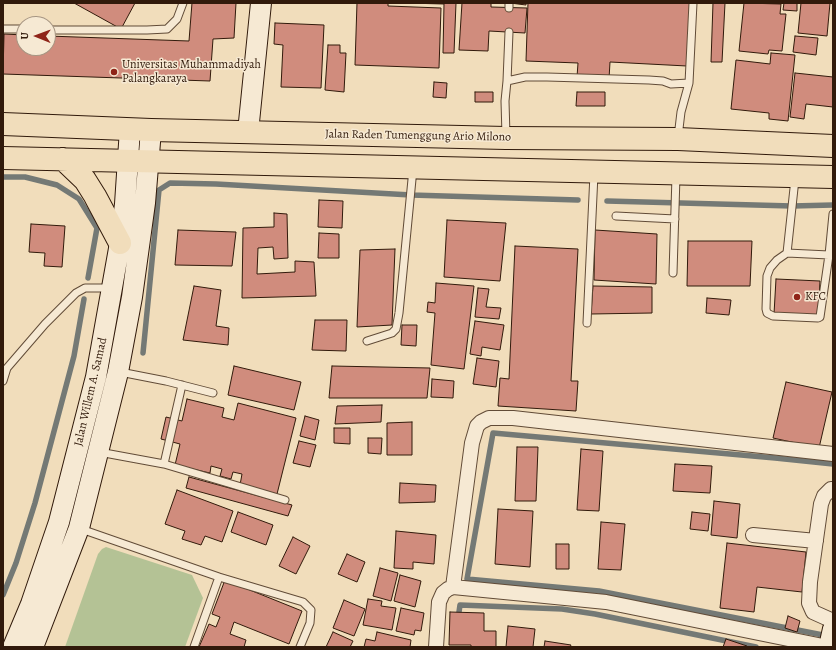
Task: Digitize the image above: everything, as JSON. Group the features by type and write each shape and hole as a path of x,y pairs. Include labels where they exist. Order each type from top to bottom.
{"highway":[{"name":"Jalan Raden Tumenggung Ario Milono","path":"3,124 151,130 506,138 678,139 833,146"},
{"path":"505,169 506,138"},
{"path":"3,158 594,172 676,184 795,176 833,177"},
{"path":"63,159 85,180 120,242"}],"main road":[{"path":"248,132 261,3"},
{"name":"Jalan Willem A. Samad","path":"13,647 31,604 69,525 99,452 118,372 135,274 145,203 138,161 130,129"},
{"name":"Jalan Willem A. Samad","path":"33,647 69,525 112,288 125,204 138,161 151,130"},
{"path":"829,647 833,629"}],"street":[{"path":"453,587 472,443 477,426 489,418 521,419 833,454"},
{"path":"833,489 831,489 824,496 821,504 808,603 813,612 833,621"},
{"path":"753,535 816,542"},
{"path":"436,647 439,602 443,593 453,587 606,602 829,647"}],"lane":[{"path":"56,30 167,29 177,19 183,3"},
{"path":"678,139 681,112 689,83 693,3"},
{"path":"3,29 16,29"},
{"path":"506,138 505,101 509,32"},
{"path":"507,81 525,77 540,77 649,80 671,84 689,83"},
{"path":"367,340 392,332 396,329 399,313 413,167"},
{"path":"587,323 594,172"},
{"path":"787,253 795,176"},
{"path":"673,274 676,184"},
{"path":"829,255 787,253 777,260 770,268 767,276 767,313 773,316 820,317 829,255 833,214"},
{"path":"616,216 675,215"},
{"path":"3,381 4,368 76,293 85,288 112,288"},
{"path":"118,372 213,392"},
{"path":"164,464 182,385"},
{"path":"99,452 164,464 285,500"},
{"path":"69,525 219,577 303,602 311,610 310,623 300,647"},
{"path":"194,647 219,577"}],"green space":[{"path":"106,547 192,575 203,598 185,647 65,647 98,554"}],"building":[{"path":"74,3 135,3 121,29"},
{"path":"192,3 236,3 234,38 213,39 210,81 3,74 4,34 16,35 16,56 56,56 56,36 189,41"},
{"path":"357,3 388,3 388,6 441,8 439,68 355,65"},
{"path":"407,3 456,3 454,53 443,53 444,4"},
{"path":"462,3 491,3 491,7 527,8 525,33 489,31 488,51 459,50"},
{"path":"510,3 526,3 526,5"},
{"path":"528,3 690,3 687,66 610,62 609,79 577,77 578,63 526,61"},
{"path":"713,3 725,3 722,62 711,62"},
{"path":"744,3 781,4 780,14 786,14 782,51 769,50 768,54 739,51"},
{"path":"784,3 797,3 797,11 783,10"},
{"path":"801,3 830,3 827,36 798,33"},
{"path":"275,23 324,25 321,88 281,87 283,45 274,44"},
{"path":"795,36 818,38 816,55 793,52"},
{"path":"328,45 340,45 340,53 346,53 344,92 325,90"},
{"path":"771,53 795,55 788,121 769,119 769,113 731,109 736,60 770,64"},
{"path":"795,73 833,77 833,107 806,104 804,119 790,117"},
{"path":"434,82 447,83 446,98 433,97"},
{"path":"475,92 493,92 493,102 475,102"},
{"path":"577,92 605,92 605,106 576,106"},
{"path":"319,200 343,201 342,228 318,227"},
{"path":"274,213 287,214 288,258 274,259 273,247 258,248 257,274 295,272 295,261 314,262 316,296 242,298 243,228 274,227"},
{"path":"447,220 506,223 500,281 444,277"},
{"path":"31,224 65,226 62,267 44,266 45,253 29,252"},
{"path":"178,230 236,232 232,266 175,265"},
{"path":"595,230 657,234 656,284 594,280"},
{"path":"319,233 339,234 339,258 318,258"},
{"path":"688,241 752,241 750,286 687,286"},
{"path":"515,246 578,249 571,381 578,381 576,411 498,406 500,378 509,379"},
{"path":"395,249 392,325 357,327 360,250"},
{"name":"KFC","path":"776,279 820,281 818,315 774,314"},
{"path":"436,283 474,286 464,369 431,365 435,313 427,312 428,302 435,303"},
{"path":"194,286 221,290 216,326 229,328 228,345 183,340"},
{"path":"593,286 652,287 652,313 591,314"},
{"path":"478,288 489,289 486,307 501,308 499,319 475,317"},
{"path":"707,298 731,300 729,315 706,313"},
{"path":"315,320 347,320 346,351 312,350"},
{"path":"475,321 504,325 500,350 482,347 481,356 470,354"},
{"path":"402,325 417,325 416,346 401,345"},
{"path":"477,358 499,361 496,387 473,384"},
{"path":"234,366 301,382 294,410 228,395"},
{"path":"332,366 430,368 427,398 329,398"},
{"path":"432,379 454,381 453,398 431,397"},
{"path":"786,382 832,392 819,448 773,438"},
{"path":"187,399 224,408 222,417 234,420 238,403 296,418 277,494 240,485 242,474 233,472 231,479 220,476 222,469 211,466 210,473 175,465 180,444 161,439 166,417 182,421"},
{"path":"382,405 381,422 335,424 337,406"},
{"path":"305,416 319,420 315,440 300,436"},
{"path":"412,422 412,455 387,455 387,423"},
{"path":"334,428 350,428 350,444 334,443"},
{"path":"368,438 382,438 381,454 368,453"},
{"path":"299,441 316,445 310,467 293,463"},
{"path":"517,447 538,447 536,501 515,501"},
{"path":"581,449 603,451 599,511 577,510"},
{"path":"675,464 712,466 710,493 673,491"},
{"path":"189,477 292,505 288,516 186,488"},
{"path":"400,483 436,485 435,502 399,503"},
{"path":"177,490 233,511 222,542 205,536 201,545 182,539 185,531 165,524"},
{"path":"714,501 740,504 737,538 711,535"},
{"path":"498,509 533,511 530,567 495,564"},
{"path":"238,512 273,525 266,545 231,532"},
{"path":"692,512 710,514 708,531 690,529"},
{"path":"601,522 625,524 621,570 598,569"},
{"path":"396,531 436,535 434,564 413,562 413,569 394,568"},
{"path":"293,537 310,546 296,574 279,566"},
{"path":"727,543 806,552 802,592 757,587 754,612 720,608"},
{"path":"556,544 569,544 569,569 556,569"},
{"path":"347,554 365,562 357,582 338,574"},
{"path":"380,568 398,573 391,601 373,596"},
{"path":"400,575 421,581 415,607 394,601"},
{"path":"225,580 302,611 289,644 234,622 230,634 246,640 244,647 199,647 209,624 216,627 220,617 212,614"},
{"path":"368,599 382,601 381,606 396,608 392,630 363,625"},
{"path":"344,600 365,609 354,636 333,628"},
{"path":"401,608 424,613 421,631 415,630 414,635 396,631"},
{"path":"450,612 484,613 484,631 496,631 496,647 449,645"},
{"path":"788,616 800,621 797,632 785,628"},
{"path":"508,626 535,629 533,647 506,647"},
{"path":"333,632 353,641 350,647 326,647"},
{"path":"377,632 411,640 410,647 364,647 366,639 375,641"},
{"path":"726,639 747,646 747,647 723,647"},
{"path":"545,641 571,645 570,647 544,647"}],"waterway":[{"path":"3,177 25,177 57,185 79,199 97,228 88,278"},
{"path":"143,353 159,190 170,183 216,184 411,195 578,200"},
{"path":"607,201 792,206 833,205"},
{"path":"3,595 16,563 35,503 74,356 84,299"},
{"path":"828,636 599,591 467,579 493,433 833,464"},
{"path":"458,619 460,605 562,609 595,614 756,647"}],"place":[{"name":"Universitas Muhammadiyah Palangkaraya","path":"114,72"},
{"name":"KFC","path":"797,297"}]}
